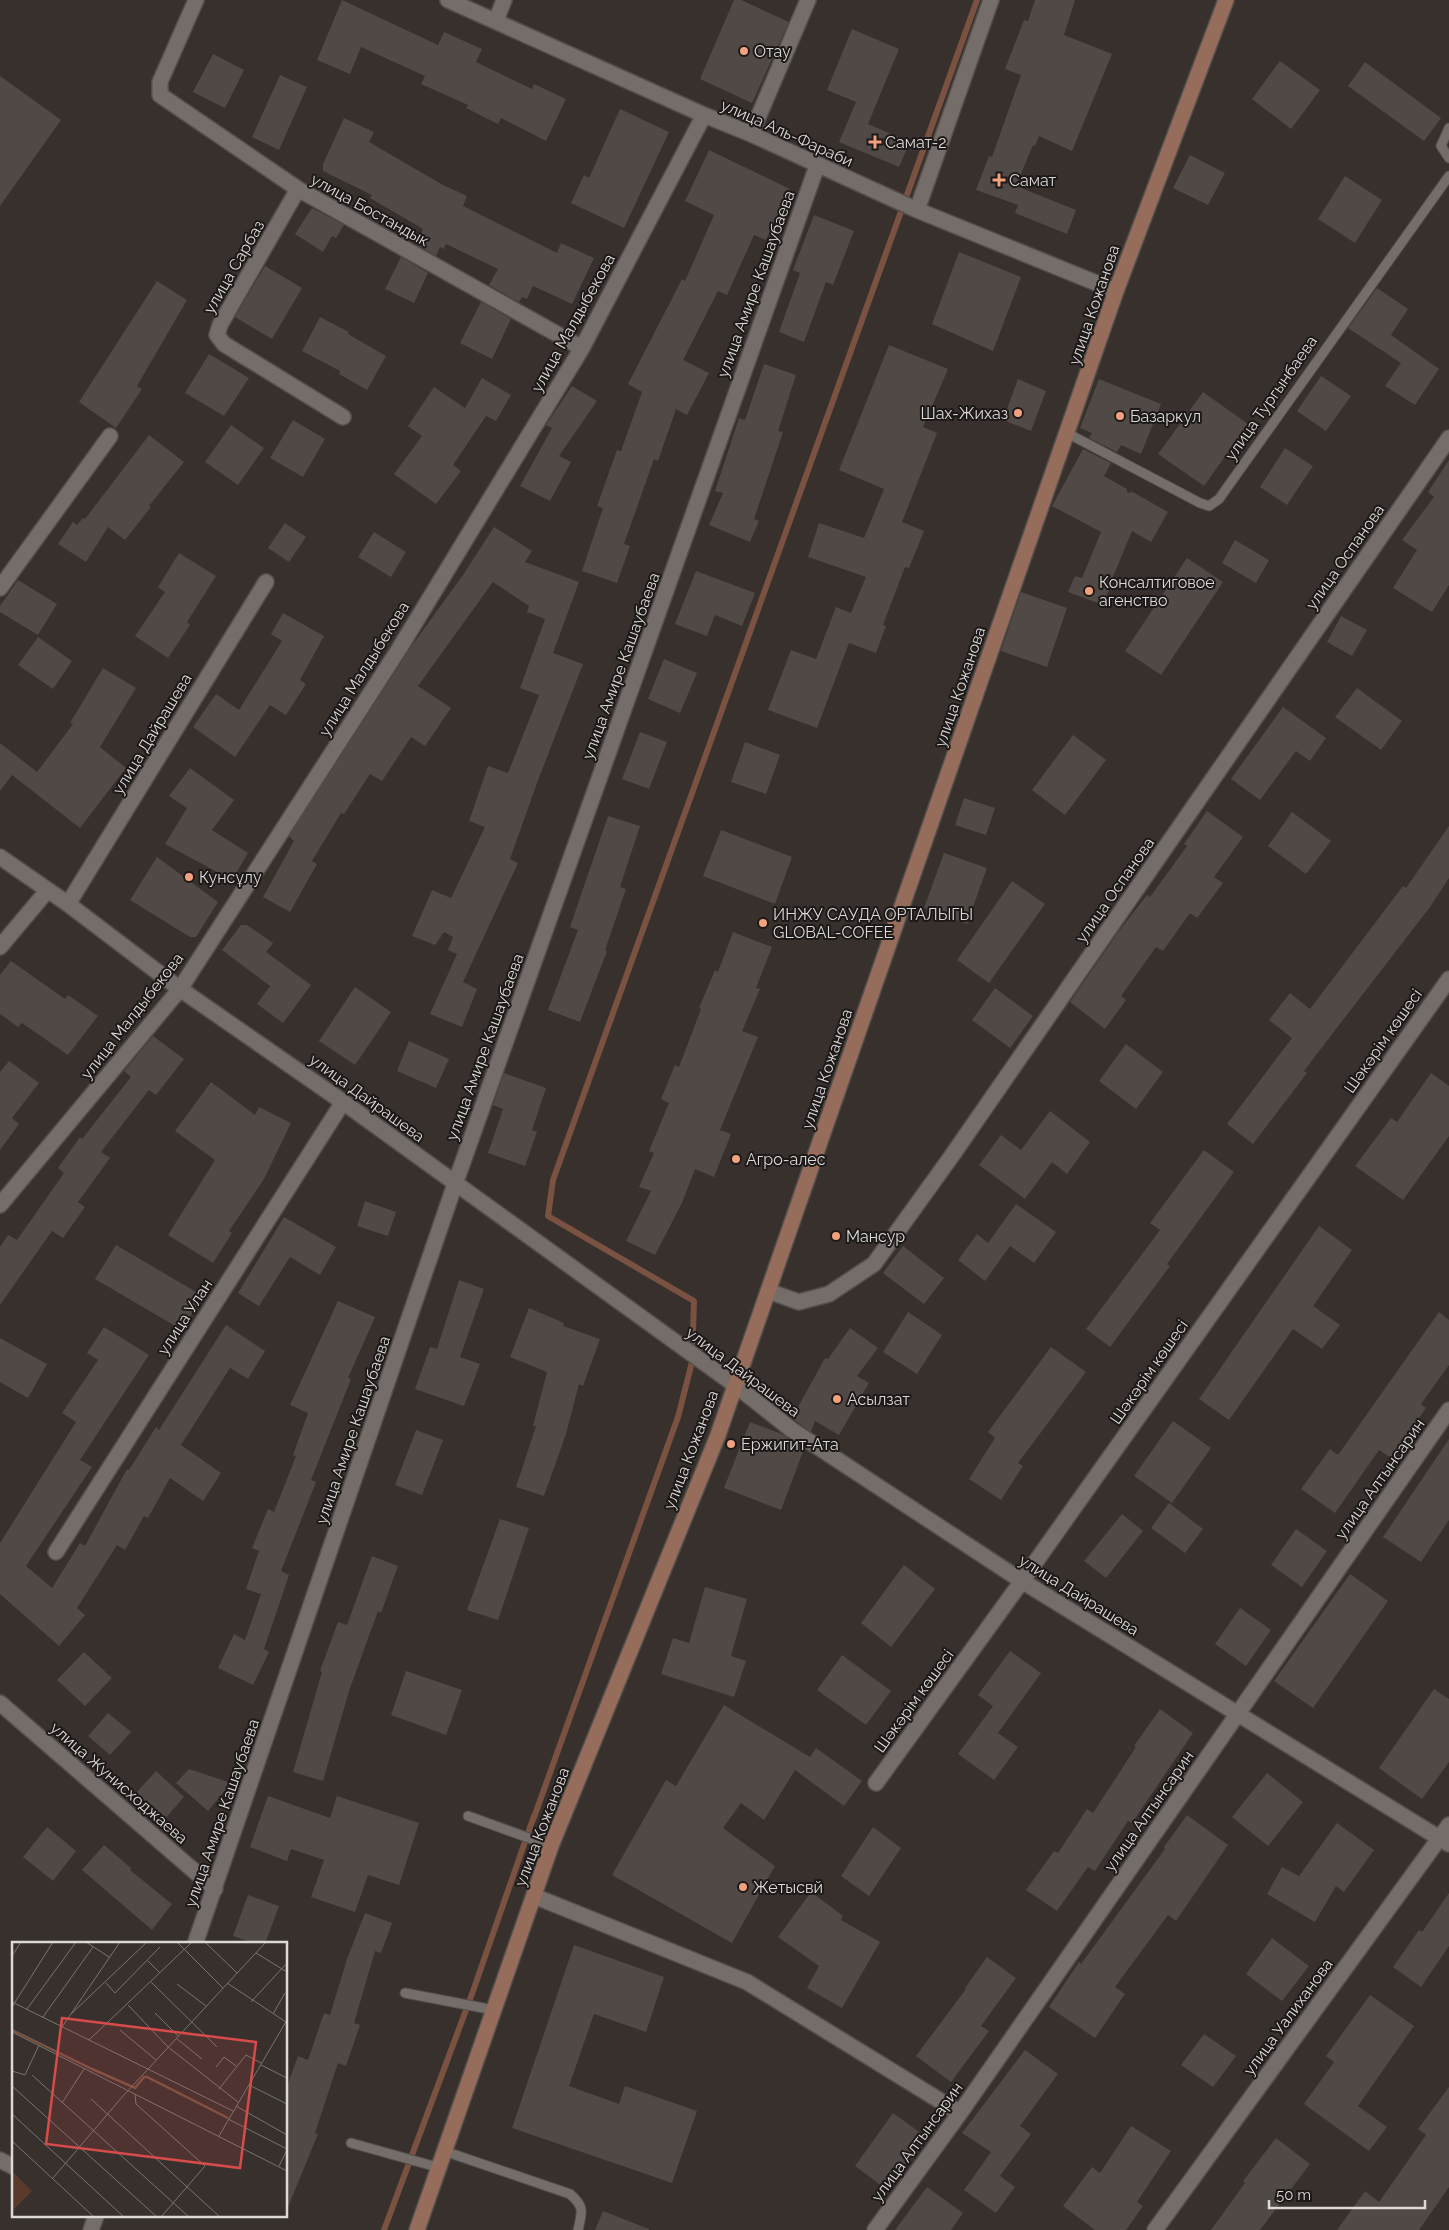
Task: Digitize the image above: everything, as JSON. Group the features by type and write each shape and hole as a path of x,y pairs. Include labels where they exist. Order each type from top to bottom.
{"main road":[{"name":"улица Кожанова","path":"417,2230 551,1846 718,1435 1116,291 1226,0"}],"street":[{"name":"улица Бостандык","path":"196,0 160,82 160,95 298,190 582,348"},
{"name":"улица Аль-Фараби","path":"448,0 704,115 752,134 817,166 916,210 1116,291"},
{"path":"496,22 504,0"},
{"path":"752,134 808,0"},
{"path":"916,210 991,0"},
{"name":"улица Малдыбекова","path":"0,1205 180,989 399,649 582,348 704,115"},
{"name":"улица Амире Кашаубаева","path":"196,1942 455,1184 817,166"},
{"name":"улица Сарбаз","path":"298,190 220,325 217,335 224,344 343,417"},
{"path":"0,588 110,436"},
{"name":"улица Оспанова","path":"768,1291 800,1302 829,1294 874,1264 957,1148 1449,438"},
{"name":"улица Дайрашева","path":"68,904 266,582"},
{"name":"улица Дайрашева","path":"0,857 68,904 180,989 343,1102 735,1385 792,1430 1022,1581 1444,1841"},
{"path":"0,947 47,891"},
{"name":"Шәкәрім көшесі","path":"876,1783 1022,1581 1449,979"},
{"name":"улица Улан","path":"56,1552 343,1102"},
{"name":"улица Алтынсарин","path":"874,2230 960,2113 1449,1410"},
{"name":"улица Жунисходжаева","path":"0,1703 215,1889"},
{"name":"улица Уалиханова","path":"1155,2230 1444,1841 1449,1825"},
{"path":"534,1896 747,1982 960,2113"},
{"path":"0,2160 12,2166"},
{"path":"91,2230 95,2218"}],"lane":[{"path":"1449,128 1441,146 1449,158"},
{"name":"улица Тургынбаева","path":"1067,433 1209,506 1219,499 1449,176"},
{"path":"468,1816 551,1846"},
{"path":"405,1993 494,2010"},
{"path":"351,2143 438,2167"},
{"path":"444,2151 570,2194 580,2203 582,2213 578,2230"}],"building":[{"path":"342,0 438,45 444,32 482,49 476,62 532,89 534,84 566,99 546,141 501,118 498,124 466,108 468,105 421,84 425,76 361,47 350,74 317,60"},
{"name":"Отау","path":"734,0 741,0 789,22 752,103 700,79"},
{"path":"1035,0 1075,0 1064,35 1112,54 1072,151 1039,136 1035,146 1033,145 1016,186 1076,210 1067,234 1015,213 1018,205 976,190 989,156 992,157 1021,75 1005,69 1024,20 1028,21"},
{"path":"852,29 899,49 868,124 910,142 899,167 839,142 856,102 827,90"},
{"path":"213,54 244,70 225,108 193,92"},
{"path":"1280,61 1320,90 1291,129 1252,99"},
{"path":"1365,62 1441,118 1424,141 1348,86"},
{"path":"280,75 307,87 279,150 252,137"},
{"path":"0,76 61,120 0,206"},
{"path":"620,109 669,132 624,228 571,203 584,175 589,178"},
{"path":"344,118 374,132 369,142 443,185 467,196 463,206 557,253 561,243 594,258 572,304 533,286 527,299 522,297 519,302 489,285 498,269 446,244 444,249 440,247 436,256 416,244 423,229 370,198 372,195 323,171 323,164"},
{"path":"709,150 790,189 766,240 754,235 727,295 718,291 683,360 709,373 687,415 676,409 658,461 654,459 624,544 630,546 617,583 582,571 603,508 597,506 617,450 621,451 642,392 628,384 682,279 685,281 714,215 685,201"},
{"path":"1190,155 1225,173 1208,205 1173,188"},
{"path":"1345,176 1382,200 1355,243 1318,219"},
{"path":"312,208 344,225 336,238 332,236 323,252 295,234"},
{"path":"814,215 854,231 833,285 826,282 804,342 779,332 800,273 793,270"},
{"path":"959,252 1021,277 993,351 932,324"},
{"path":"401,257 428,273 414,303 385,289"},
{"path":"265,266 302,288 272,339 235,317"},
{"path":"157,281 187,300 137,386 142,389 116,428 79,402"},
{"path":"1377,288 1408,309 1391,335 1439,369 1415,405 1385,386 1401,363 1348,328"},
{"path":"481,302 511,319 492,359 460,343"},
{"path":"320,317 349,332 348,334 386,356 367,390 339,374 340,371 302,351"},
{"path":"889,345 948,369 923,427 937,433 902,522 924,531 909,568 905,567 883,625 886,626 876,653 849,643 817,728 768,710 791,650 816,659 836,607 851,613 866,577 808,557 819,523 864,538 884,489 839,470"},
{"path":"209,354 249,378 224,416 185,393"},
{"path":"764,364 796,375 778,431 783,432 754,519 759,521 750,542 709,525 723,493 715,491 739,418 745,420"},
{"path":"1321,376 1351,396 1326,431 1297,411"},
{"path":"482,378 511,395 496,421 486,416 453,465 461,471 436,504 394,474 422,436 408,426 434,387 465,408"},
{"path":"1018,379 1046,391 1031,431 1003,420"},
{"name":"Базаркул","path":"1099,379 1161,404 1141,454 1121,445 1117,452 1089,438 1092,433 1080,428"},
{"path":"572,386 597,401 559,456 571,462 550,501 520,486 552,428 546,425"},
{"path":"1203,392 1248,424 1204,486 1158,454"},
{"path":"293,420 325,439 303,477 270,458"},
{"path":"231,425 264,448 238,485 205,462"},
{"path":"149,435 184,462 125,540 108,527 86,562 58,544 73,522 77,525 83,518 85,519"},
{"path":"1285,448 1313,466 1287,505 1260,487"},
{"path":"1083,449 1111,463 1104,476 1127,489 1127,492 1130,493 1131,491 1168,512 1151,542 1132,531 1103,605 1068,592 1075,576 1082,578 1101,532 1052,506"},
{"path":"1449,460 1449,585 1432,612 1393,588 1417,550 1402,540 1434,497 1428,492"},
{"path":"285,523 306,537 289,562 268,548"},
{"path":"494,527 532,551 525,562 579,582 553,653 583,664 510,859 518,863 463,982 477,989 462,1027 430,1014 457,954 448,950 453,937 444,932 435,945 412,936 432,890 451,898 485,827 469,821 488,766 508,773 539,695 520,688 545,619 527,612 529,606 493,582 418,686 451,708 425,746 411,737 382,781 370,774 344,814 341,813 312,861 317,864 290,912 263,897 294,841 289,836 413,644 463,575"},
{"path":"374,532 406,552 391,577 358,557"},
{"path":"1235,540 1269,560 1256,583 1222,563"},
{"path":"179,553 216,576 187,622 190,625 168,658 135,636 165,592 158,587"},
{"path":"1187,558 1223,582 1161,675 1125,651"},
{"path":"696,571 755,593 742,626 715,615 707,636 675,624"},
{"path":"18,580 57,604 38,635 0,612 0,606"},
{"path":"1021,592 1067,608 1047,667 1001,651"},
{"path":"283,613 324,636 300,680 306,684 286,715 270,705 235,757 193,727 216,694 239,710 282,641 271,634"},
{"path":"1341,616 1367,630 1352,656 1327,642"},
{"path":"38,637 72,661 53,689 18,665"},
{"path":"664,659 697,673 680,713 648,699"},
{"path":"103,668 136,688 100,747 126,768 80,828 12,775 0,791 0,743 37,772 73,724 70,723"},
{"path":"1357,688 1402,721 1381,750 1335,717"},
{"path":"1283,707 1326,738 1310,761 1296,751 1260,800 1231,779"},
{"path":"640,732 667,742 649,789 622,779"},
{"path":"1073,735 1106,760 1065,815 1032,790"},
{"path":"745,742 780,755 766,794 731,782"},
{"path":"190,768 234,800 212,830 248,853 232,880 165,844 187,808 169,796"},
{"path":"964,798 995,808 986,835 955,825"},
{"path":"1207,811 1243,837 1214,877 1223,883 1197,918 1190,913 1163,951 1156,947 1121,996 1126,1000 1105,1029 1070,1002 1119,931 1147,895 1150,897 1187,846 1184,844"},
{"path":"1292,812 1331,841 1306,874 1268,846"},
{"path":"608,816 640,826 620,887 626,889 605,950 607,951 580,1022 548,1010 578,930 570,927"},
{"path":"1449,826 1449,878 1430,907 1304,1071 1307,1073 1253,1144 1227,1124 1292,1038 1269,1020 1290,993 1310,1009 1403,886 1406,888"},
{"path":"721,830 792,857 775,904 703,876"},
{"path":"944,853 987,868 967,924 924,908"},
{"path":"157,857 218,902 196,937 190,937 130,900"},
{"path":"1012,881 1045,904 989,983 957,960"},
{"path":"241,925 247,925 273,943 266,952 311,985 283,1023 257,1004 270,986 222,950"},
{"path":"733,932 772,947 756,988 760,989 742,1031 758,1037 720,1130 731,1134 714,1177 695,1169 682,1203 655,1255 626,1241 651,1191 639,1187 654,1153 649,1151 669,1103 661,1099 675,1065 679,1067 701,1009 699,1008 715,970 718,972"},
{"path":"11,961 65,999 68,995 98,1016 68,1055 22,1023 18,1027 0,1014 0,975"},
{"path":"355,987 391,1012 355,1065 319,1041"},
{"path":"995,988 1033,1016 1010,1048 972,1020"},
{"path":"153,1036 184,1059 156,1095 149,1090 101,1152 110,1158 78,1202 85,1207 63,1238 52,1231 0,1305 0,1247 8,1235 17,1240 64,1173 58,1168 80,1137 82,1139 131,1077 124,1071"},
{"path":"409,1041 449,1059 436,1088 397,1071"},
{"path":"1126,1044 1163,1072 1136,1109 1099,1081"},
{"path":"9,1061 39,1083 12,1118 19,1124 0,1150 0,1072"},
{"path":"504,1073 546,1088 532,1130 537,1132 525,1166 488,1153 503,1109 493,1105"},
{"path":"1431,1073 1449,1086 1449,1136 1403,1200 1355,1166 1391,1118 1397,1122"},
{"path":"211,1082 255,1115 259,1107 291,1123 264,1179 229,1231 232,1233 213,1263 168,1235 215,1160 175,1131"},
{"path":"1050,1111 1090,1142 1067,1174 1052,1162 1025,1199 979,1165 1001,1135 1021,1150"},
{"path":"1204,1150 1234,1172 1167,1264 1170,1266 1110,1347 1086,1329 1160,1230 1150,1223"},
{"path":"365,1201 396,1212 388,1236 357,1226"},
{"path":"1016,1204 1056,1232 1034,1263 1010,1246 985,1281 958,1260 977,1234 988,1243"},
{"path":"284,1217 336,1247 320,1275 290,1257 259,1306 238,1293"},
{"path":"1319,1226 1352,1250 1313,1306 1340,1325 1322,1349 1293,1329 1229,1420 1199,1399"},
{"path":"116,1245 203,1296 182,1330 95,1279"},
{"path":"903,1246 944,1278 924,1304 883,1273"},
{"path":"459,1280 484,1289 460,1357 480,1364 464,1406 415,1389 430,1347 437,1349"},
{"path":"338,1301 375,1317 348,1378 351,1379 311,1480 316,1482 281,1571 289,1575 264,1649 269,1652 253,1685 218,1668 234,1634 245,1640 261,1594 246,1589 259,1551 252,1548 268,1509 274,1512 296,1456 293,1455 308,1413 290,1405"},
{"path":"529,1308 564,1323 563,1326 600,1339 583,1386 579,1384 566,1434 544,1496 516,1487 536,1426 533,1426 547,1372 510,1357"},
{"path":"908,1312 942,1335 917,1374 883,1352"},
{"path":"1439,1312 1449,1320 1449,1365 1421,1404 1426,1408 1391,1458 1379,1450 1335,1513 1301,1489 1330,1449 1338,1455"},
{"path":"226,1325 265,1351 248,1379 230,1368 181,1445 221,1473 203,1501 170,1478 148,1518 144,1516 125,1550 117,1545 77,1608 85,1615 59,1646 0,1594 0,1543 76,1422 62,1413 98,1360 87,1353 104,1327 149,1355 80,1460 92,1467 26,1566 52,1588 80,1543 85,1546 127,1469 129,1470 156,1427 159,1430"},
{"path":"850,1328 878,1348 857,1376 869,1383 839,1435 815,1421 811,1432 792,1418 825,1358 828,1359"},
{"path":"0,1338 47,1364 28,1398 0,1382"},
{"path":"1051,1347 1086,1372 1018,1463 1023,1466 1001,1500 969,1479 995,1438 988,1432"},
{"path":"1173,1421 1211,1448 1172,1503 1134,1476"},
{"path":"750,1422 782,1434 804,1449 781,1510 724,1488"},
{"path":"416,1430 443,1440 422,1495 395,1485"},
{"path":"1449,1439 1449,1520 1421,1562 1383,1537"},
{"path":"1169,1503 1203,1529 1185,1553 1151,1528"},
{"path":"1122,1514 1143,1531 1106,1578 1084,1561"},
{"path":"500,1519 529,1528 498,1620 467,1610"},
{"path":"1296,1529 1327,1551 1302,1587 1271,1565"},
{"path":"372,1556 398,1566 381,1613 378,1611 349,1691 323,1781 293,1772 322,1672 320,1671 338,1622 347,1625"},
{"path":"904,1565 935,1589 891,1647 861,1623"},
{"path":"1350,1574 1388,1601 1313,1708 1274,1681"},
{"path":"705,1587 747,1599 731,1656 746,1661 734,1697 661,1674 673,1638 689,1643"},
{"path":"1240,1608 1271,1630 1246,1666 1215,1644"},
{"path":"1010,1651 1041,1673 998,1733 1018,1747 994,1780 958,1754 993,1706 978,1695"},
{"path":"84,1652 112,1678 85,1706 57,1680"},
{"path":"842,1655 891,1691 866,1725 817,1690"},
{"path":"406,1671 462,1690 446,1735 391,1715"},
{"path":"1434,1689 1449,1699 1449,1762 1422,1799 1379,1768"},
{"path":"724,1705 810,1757 816,1748 862,1781 844,1806 795,1770 764,1820 741,1803 723,1828 775,1866 732,1943 612,1875 666,1780 676,1786"},
{"path":"1160,1709 1193,1733 1132,1823 1128,1821 1095,1871 1088,1867 1057,1911 1026,1890 1054,1851 1058,1853 1087,1809 1093,1813 1136,1747 1134,1746"},
{"path":"108,1713 131,1732 110,1755 88,1736"},
{"path":"189,1769 231,1783 208,1811 176,1783"},
{"path":"156,1771 184,1797 165,1819 136,1793"},
{"path":"1267,1773 1303,1802 1268,1846 1232,1817"},
{"path":"268,1796 330,1818 337,1796 419,1823 399,1885 368,1875 355,1912 311,1897 324,1860 291,1849 287,1861 250,1847"},
{"path":"1187,1815 1228,1845 1176,1921 1168,1915 1115,1987 1125,1994 1095,2038 1049,2007 1079,1962 1081,1964 1165,1849 1164,1847"},
{"path":"1337,1823 1374,1850 1344,1892 1336,1886 1315,1922 1267,1894 1282,1867 1299,1876"},
{"path":"47,1827 76,1851 53,1881 23,1857"},
{"path":"873,1827 901,1848 869,1896 841,1876"},
{"path":"104,1845 131,1868 130,1870 172,1904 152,1930 82,1870"},
{"path":"811,1892 843,1916 841,1920 880,1942 842,2008 807,1988 819,1966 778,1937"},
{"path":"1449,1893 1449,1946 1421,1987 1393,1967 1419,1930 1422,1932"},
{"path":"248,1895 279,1906 266,1942 251,1942 233,1936"},
{"path":"365,1913 392,1923 381,1953 375,1951 354,2023 360,2025 346,2066 338,2063 315,2133 318,2134 288,2207 288,2084 298,2056 308,2060 324,2013 330,2015 347,1959"},
{"path":"1272,1938 1309,1966 1282,2001 1246,1974"},
{"path":"574,1945 664,1977 646,2032 594,2014 569,2086 619,2104 625,2086 697,2111 672,2183 512,2128"},
{"path":"987,1957 1016,1978 981,2026 989,2031 951,2082 916,2056 966,1989"},
{"path":"1370,1995 1414,2026 1358,2106 1387,2127 1369,2151 1304,2104 1334,2062 1326,2056"},
{"path":"1204,2034 1236,2056 1213,2087 1181,2065"},
{"path":"1025,2050 1058,2074 1020,2126 1031,2134 1000,2176 1015,2187 996,2213 964,2190 991,2152 962,2133"},
{"path":"1449,2087 1449,2187 1419,2230 1337,2230 1365,2191 1379,2202 1426,2135 1418,2129"},
{"path":"893,2113 925,2136 886,2189 855,2166"},
{"path":"1131,2126 1171,2151 1137,2202 1143,2206 1126,2230 1095,2230 1063,2206 1092,2167 1100,2173"},
{"path":"1276,2138 1310,2164 1260,2230 1211,2230 1245,2183 1243,2181"},
{"path":"927,2187 963,2213 951,2230 895,2230"},
{"path":"603,2211 649,2229 649,2230 595,2230"}],"waterway":[{"path":"533,1820 678,1417 692,1362 694,1301 548,1216 553,1180 977,0"},
{"path":"384,2230 472,1994 534,1816"}],"place":[{"name":"Отау","path":"744,51"},
{"name":"Самат-2","path":"875,142"},
{"name":"Самат","path":"999,180"},
{"name":"Шах-Жихаз","path":"1018,413"},
{"name":"Базаркул","path":"1120,416"},
{"name":"Консалтиговое агенство","path":"1089,591"},
{"name":"Кунсұлу","path":"189,877"},
{"name":"ИНЖУ САУДА ОРТАЛЫГЫ GLOBAL-COFEE","path":"763,923"},
{"name":"Агро-алес","path":"736,1159"},
{"name":"Мансур","path":"836,1236"},
{"name":"Асылзат","path":"837,1399"},
{"name":"Ержигит-Ата","path":"731,1444"},
{"name":"Жетысвй","path":"743,1887"}]}
